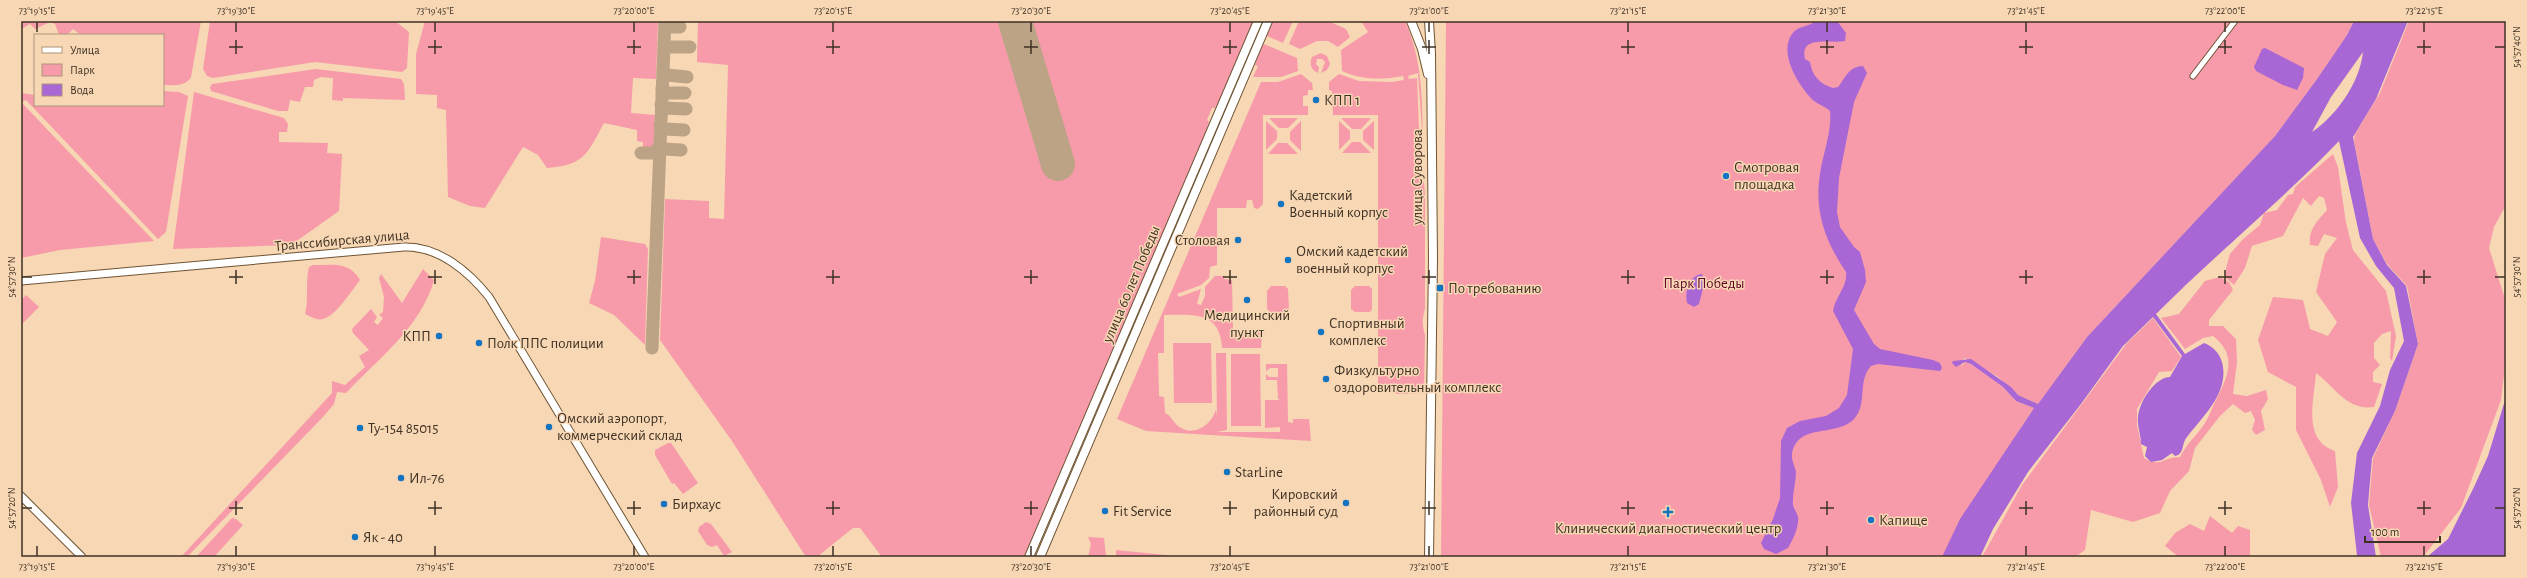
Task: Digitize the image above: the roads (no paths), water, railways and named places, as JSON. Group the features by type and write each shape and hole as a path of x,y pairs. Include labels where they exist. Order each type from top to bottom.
{"main road":[{"path":"1258,21 1267,23"},
{"name":"улица 60 лет Победы","path":"1029,557 1258,21"},
{"path":"1411,21 1422,49 1430,85"},
{"path":"1429,21 1432,53 1430,85"},
{"name":"улица 60 лет Победы","path":"1040,557 1267,23"},
{"name":"улица Суворова","path":"1429,557 1433,259 1430,85"},
{"path":"1226,97 1234,100"},
{"path":"1192,176 1200,180"},
{"name":"Транссибирская улица","path":"21,281 400,247 414,247 430,250 466,273 489,297 645,557"},
{"path":"1098,396 1106,400"},
{"path":"21,496 82,557"}],"street":[{"path":"2193,76 2235,21"}],"water":[{"path":"1815,21 1837,21 1846,33 1845,41 1818,42 1807,46 1804,51 1805,59 1810,62 1817,79 1833,88 1838,87 1848,73 1854,68 1863,66 1867,73 1854,102 1839,178 1837,212 1840,227 1854,247 1860,252 1865,270 1866,282 1854,310 1874,344 1880,349 1933,360 1940,363 1942,368 1940,371 1878,364 1871,366 1864,378 1861,406 1854,419 1846,425 1837,428 1809,434 1796,444 1792,454 1796,472 1793,506 1798,517 1798,525 1788,548 1776,554 1764,549 1761,543 1773,519 1780,498 1781,441 1787,428 1800,421 1826,416 1839,408 1847,395 1853,349 1833,311 1845,282 1846,272 1832,249 1820,213 1820,174 1829,135 1830,111 1814,101 1802,87 1792,69 1787,51 1788,42 1794,31"},
{"path":"2354,21 2408,21 2376,99 2353,137 2373,239 2387,265 2406,286 2418,344 2395,411 2372,458 2368,505 2376,557 2358,557 2357,555 2351,503 2357,453 2380,406 2390,370 2404,341 2394,288 2376,266 2360,238 2339,141 2156,314 2185,354 2204,343 2211,346 2216,351 2222,362 2223,373 2219,393 2214,403 2185,440 2182,451 2178,455 2175,456 2172,453 2162,460 2151,462 2145,456 2147,447 2141,444 2138,420 2141,404 2149,391 2159,381 2170,377 2182,356 2153,317 2123,346 2081,404 2028,472 1993,529 1980,557 1942,557 1960,519 2034,408 2016,401 2003,387 1971,364 1965,362 1956,367 1952,363 1953,361 1971,359 2011,387 2018,395 2038,404 2087,337 2275,136 2347,35","holes":["2363,52 2361,63 2346,97 2330,117 2312,132 2331,97"]},
{"path":"2265,48 2304,68 2303,78 2297,90 2283,85 2256,71 2254,67 2262,49"},
{"path":"1702,274 1704,281 1702,293 1699,304 1694,307 1687,303 1687,289 1693,278"},
{"path":"2506,397 2506,557 2427,557 2448,539 2474,487 2488,456"}],"place":[{"name":"КПП 1","path":"1316,100"},
{"name":"Смотровая площадка","path":"1726,176"},
{"name":"Кадетский Военный корпус","path":"1281,204"},
{"name":"Столовая","path":"1238,240"},
{"name":"Омский кадетский военный корпус","path":"1288,260"},
{"name":"По требованию","path":"1440,288"},
{"name":"Медицинский пункт","path":"1247,300"},
{"name":"Спортивный комплекс","path":"1321,332"},
{"name":"КПП","path":"439,336"},
{"name":"Полк ППС полиции","path":"479,343"},
{"name":"Физкультурно оздоровительный комплекс","path":"1326,379"},
{"name":"Омский аэропорт, коммерческий склад","path":"549,427"},
{"name":"Ту-154 85015","path":"360,428"},
{"name":"StarLine","path":"1227,472"},
{"name":"Ил-76","path":"401,478"},
{"name":"Кировский районный суд","path":"1346,503"},
{"name":"Бирхаус","path":"664,504"},
{"name":"Fit Service","path":"1105,511"},
{"name":"Клинический диагностический центр","path":"1668,512"},
{"name":"Капище","path":"1871,520"},
{"name":"Як - 40","path":"355,537"}],"park label":[{"name":"Парк Победы","path":"1704,283"}]}
